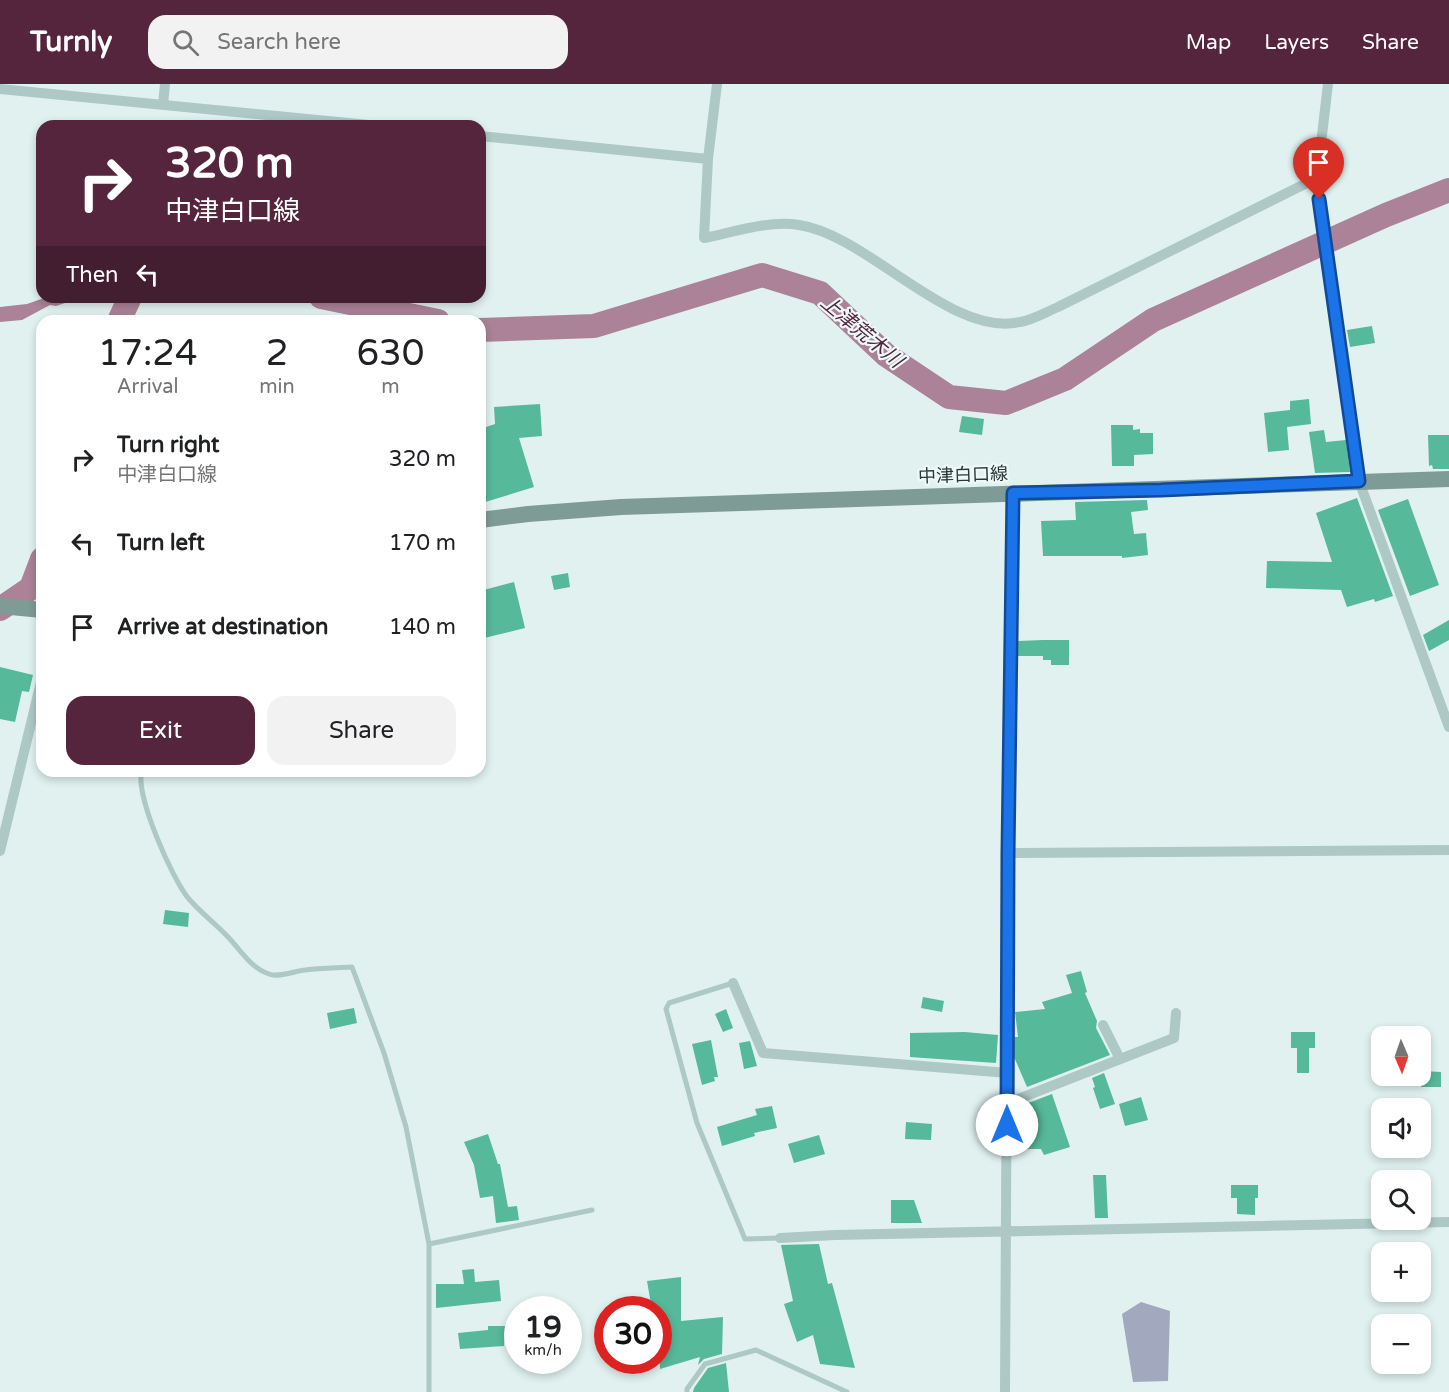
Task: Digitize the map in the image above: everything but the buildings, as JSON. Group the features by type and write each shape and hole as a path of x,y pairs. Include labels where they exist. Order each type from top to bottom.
{"main road":[{"name":"中津白口線","path":"486,519 621,507 1449,479"},
{"path":"0,606 36,610"}],"street":[{"path":"163,105 165,84"},
{"path":"717,84 708,159 704,238 771,224 798,225 830,233 961,313 990,322 1020,323 1058,307 1317,178"},
{"path":"1328,84 1317,178 1359,481 1447,714 1449,727"},
{"path":"0,89 317,120"},
{"path":"486,137 708,159"},
{"path":"1005,1392 1013,493"},
{"path":"0,851 36,703"},
{"path":"1008,853 1449,849"},
{"path":"733,983 763,1053 1008,1073"},
{"path":"1008,1103 1174,1038 1176,1013"},
{"path":"1103,1025 1120,1059"},
{"path":"780,1238 1449,1222"}],"lane":[{"path":"141,777 151,823 172,873 188,898 229,938 249,963 270,975 351,967 384,1053 406,1126 429,1244 429,1392"},
{"path":"733,983 669,1003 666,1009 697,1123 746,1239 780,1238"},
{"path":"429,1244 592,1210"},
{"path":"687,1392 705,1364 756,1350 847,1392"}],"shaded area":[{"path":"36,301 36,303 65,303 50,305 22,320 0,322 0,307"},
{"path":"1141,1302 1170,1311 1168,1381 1133,1382 1122,1314"}],"waterway":[{"name":"上津荒木川","path":"486,330 594,326 762,275 820,293 886,355 949,397 1006,403 1065,379 1153,320 1386,215 1449,190"},
{"name":"上津荒木川","path":"122,315 127,303"},
{"name":"上津荒木川","path":"350,303 409,315"},
{"name":"上津荒木川","path":"0,609 31,588 36,575"}],"route":[{"path":"1007,1125 1013,493 1161,490 1359,481 1319,199"}]}
